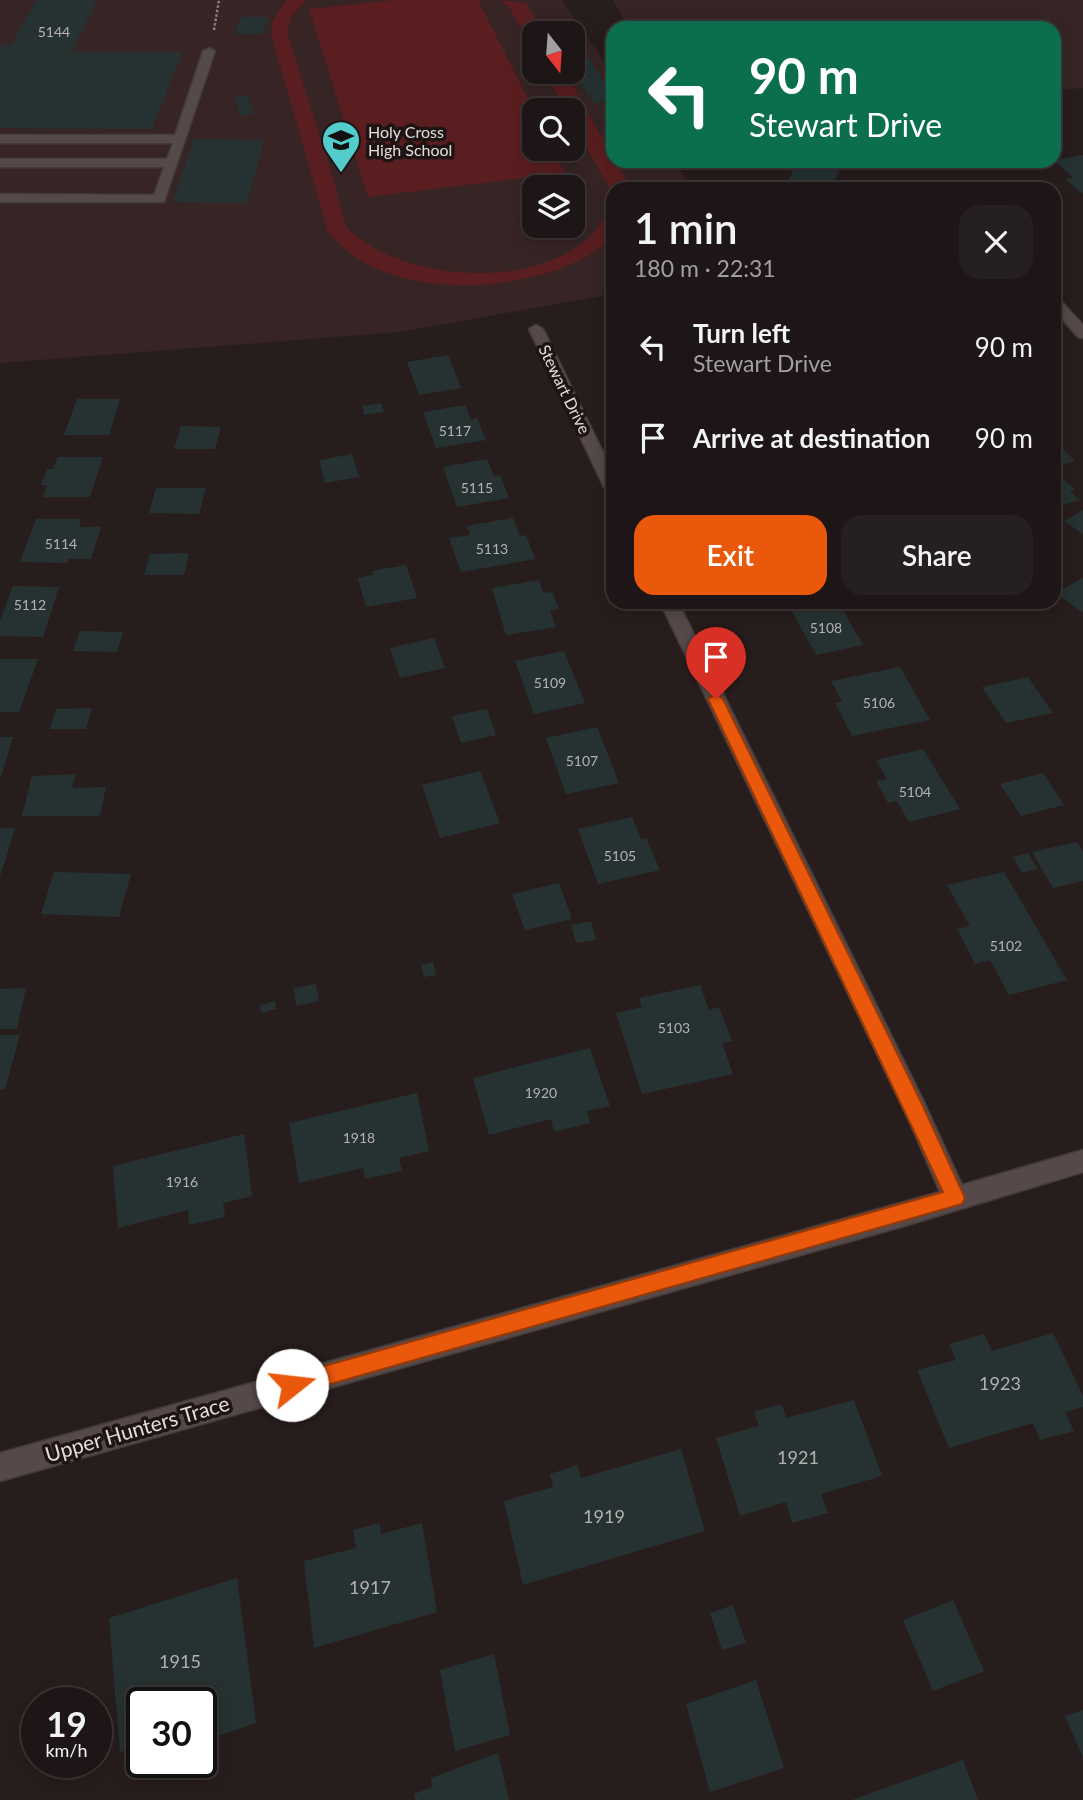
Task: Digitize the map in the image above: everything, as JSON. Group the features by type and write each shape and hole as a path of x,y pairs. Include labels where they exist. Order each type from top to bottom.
{"street":[{"path":"0,198 159,199 209,51"},
{"path":"0,139 180,139"},
{"path":"0,163 172,163"},
{"path":"1061,310 1083,334"},
{"name":"Stewart Drive","path":"536,329 606,475"},
{"path":"671,609 916,1110 955,1198"},
{"name":"Upper Hunters Trace","path":"0,1467 1083,1161"}],"shaded area":[{"name":"Holy Cross High School","path":"0,0 562,0 576,21 522,21 522,84 585,84 585,34 606,64 606,168 678,168 688,182 606,182 606,295 400,332 0,363"},
{"path":"287,0 307,0 293,14 287,32 344,220 353,234 395,258 428,268 465,273 503,272 539,265 571,251 596,230 606,212 606,242 587,256 556,270 521,280 484,285 447,285 411,280 379,270 351,254 328,232 271,34 273,20"},
{"path":"395,0 478,0 528,98 522,98 522,161 559,161 565,173 522,175 522,178 368,197 309,9"},
{"path":"500,0 526,3 536,21 522,21 522,30 509,7"},
{"path":"613,0 1083,0 1083,88 1061,90 1061,21 625,21"},
{"path":"552,84 572,84 580,98 559,98"},
{"path":"585,107 606,144 606,168 620,168 628,182 606,182 585,144"}],"building":[{"path":"37,0 97,0 71,52 182,52 152,129 0,128 0,46 12,44"},
{"path":"241,17 268,17 263,34 235,34"},
{"path":"585,52 606,85 606,101 593,103 581,84 585,84"},
{"path":"248,96 253,114 240,116 235,97"},
{"path":"194,139 264,140 247,203 172,202"},
{"path":"1083,155 1083,194 1065,179 1074,178 1061,166 1061,159"},
{"path":"794,168 839,170 834,182 788,182"},
{"path":"448,355 461,388 419,395 407,362"},
{"path":"77,399 120,399 109,435 64,435"},
{"path":"381,403 384,412 364,415 362,406"},
{"path":"465,405 471,420 477,418 486,440 436,448 423,412"},
{"path":"181,426 221,427 215,449 174,449"},
{"path":"1061,447 1075,461 1061,465"},
{"path":"352,454 359,477 325,483 319,460"},
{"path":"58,457 103,457 90,497 43,497 47,485 41,485 47,469 53,469"},
{"path":"487,459 494,476 500,475 509,498 457,507 443,467"},
{"path":"1061,477 1075,490 1070,491 1079,500 1061,505"},
{"path":"156,488 206,488 199,514 149,513"},
{"path":"1083,510 1083,534 1064,521"},
{"path":"513,518 520,536 526,535 535,559 461,572 449,538 470,535 466,526"},
{"path":"36,519 81,519 79,527 101,527 91,559 68,559 67,563 20,562"},
{"path":"189,553 184,575 144,575 150,554"},
{"path":"406,565 417,598 366,607 358,578 373,575 372,571"},
{"path":"1083,578 1083,613 1061,597 1061,590"},
{"path":"539,580 543,593 552,592 559,609 550,611 556,627 506,635 492,588"},
{"path":"13,586 59,587 43,637 0,636 0,621"},
{"path":"791,609 842,609 863,645 816,655"},
{"path":"80,631 123,632 117,652 73,651"},
{"path":"434,638 445,668 400,678 390,648"},
{"path":"564,651 585,703 534,714 515,661"},
{"path":"0,659 38,659 19,712 0,712"},
{"path":"900,667 930,720 852,736 835,703 842,701 831,681"},
{"path":"1028,677 1053,713 1006,723 982,687"},
{"path":"92,708 86,729 50,729 56,709"},
{"path":"487,709 496,735 461,743 452,716"},
{"path":"597,727 619,783 566,794 546,738"},
{"path":"0,737 13,737 1,777 0,777"},
{"path":"923,749 960,809 909,822 897,801 888,803 876,781 887,779 876,760"},
{"path":"480,771 500,823 440,838 422,785"},
{"path":"1043,773 1064,805 1021,816 1000,784"},
{"path":"76,774 72,788 106,787 100,816 22,816 32,776"},
{"path":"632,817 641,839 646,838 660,870 598,884 578,829"},
{"path":"0,828 15,828 1,874 0,874"},
{"path":"1077,842 1083,852 1083,881 1053,888 1032,852"},
{"path":"1028,853 1038,869 1022,873 1013,857"},
{"path":"54,872 131,874 119,917 41,914"},
{"path":"1004,872 1067,980 1009,995 990,960 975,964 957,929 970,926 947,885"},
{"path":"559,883 572,919 525,930 512,894"},
{"path":"591,921 596,940 576,943 571,925"},
{"path":"433,962 436,975 424,977 421,965"},
{"path":"316,984 319,1001 296,1006 294,988"},
{"path":"700,985 709,1010 719,1007 732,1041 722,1043 733,1074 642,1094 616,1013 642,1007 639,998"},
{"path":"26,988 17,1029 0,1029 0,989"},
{"path":"275,1001 276,1009 261,1013 260,1005"},
{"path":"0,1035 20,1035 5,1089 0,1089"},
{"path":"590,1048 610,1106 587,1111 590,1123 554,1132 551,1119 489,1135 473,1078"},
{"path":"417,1093 429,1151 399,1158 402,1171 365,1179 363,1168 299,1183 289,1123"},
{"path":"244,1134 252,1196 223,1203 225,1217 189,1225 188,1210 118,1228 113,1166"},
{"path":"1053,1333 1083,1396 1083,1407 1065,1412 1074,1431 1040,1440 1033,1423 949,1448 917,1370 956,1360 949,1344 984,1334 992,1351"},
{"path":"854,1400 882,1476 821,1494 828,1513 792,1523 786,1502 740,1516 716,1438 759,1426 754,1411 782,1404 786,1418"},
{"path":"681,1449 705,1531 523,1585 504,1501 553,1487 550,1474 577,1465 581,1478"},
{"path":"380,1523 381,1534 422,1523 437,1612 314,1648 304,1561 356,1548 353,1530"},
{"path":"237,1578 256,1723 217,1736 217,1687 126,1687 126,1750 120,1752 109,1618"},
{"path":"953,1600 984,1671 933,1691 903,1620"},
{"path":"733,1605 746,1643 722,1650 710,1613"},
{"path":"494,1654 510,1735 455,1751 440,1670"},
{"path":"756,1680 784,1768 710,1792 686,1704"},
{"path":"1083,1710 1083,1758 1065,1716"},
{"path":"498,1753 509,1800 415,1800 414,1794 432,1787 431,1778"},
{"path":"963,1760 978,1800 852,1800"}],"place":[{"name":"Holy Cross High School","path":"341,174"}],"route":[{"path":"292,1385 955,1198 916,1110 716,699"}]}
